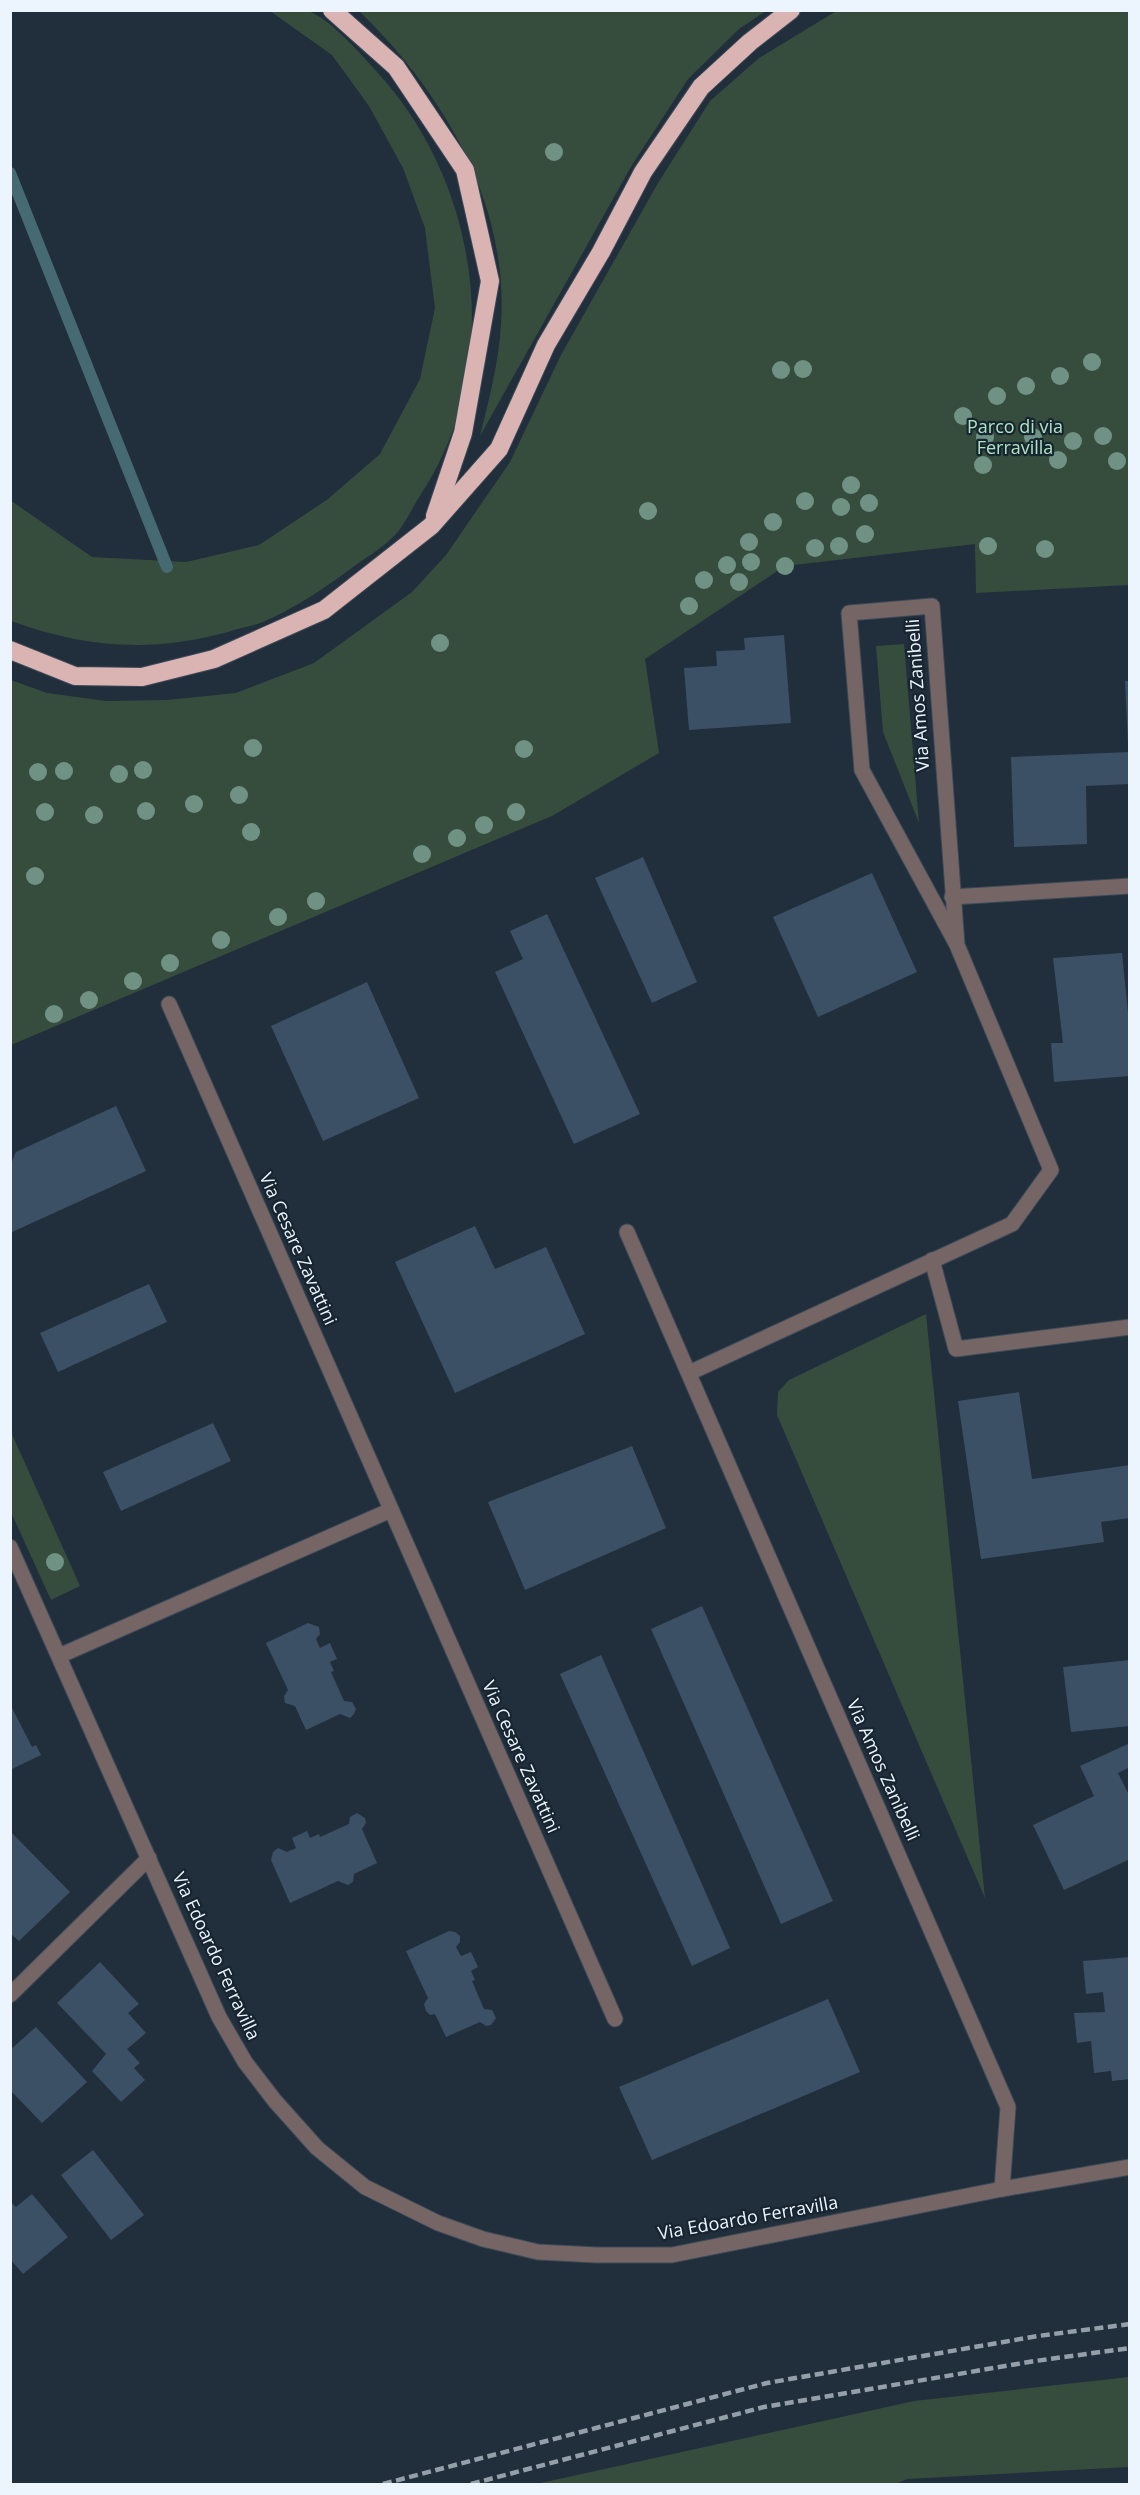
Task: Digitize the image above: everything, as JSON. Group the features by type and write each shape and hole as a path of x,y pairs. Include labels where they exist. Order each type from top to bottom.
{"highway":[{"path":"332,10 396,67 465,170 490,281 463,433 431,526"},
{"path":"10,650 75,676 142,677 214,659 324,610 431,526 499,449 546,345 601,252 643,172 701,87 750,42 791,10"}],"street":[{"name":"Via Amos Zanibelli","path":"688,1373 1012,1224 1051,1170 957,945 862,770 849,613 932,606 957,945"},
{"path":"952,897 1130,886"},
{"name":"Via Cesare Zavattini","path":"169,1004 615,2019"},
{"name":"Via Amos Zanibelli","path":"627,1232 1008,2107 1002,2189"},
{"path":"932,1260 956,1349 1130,1327"},
{"path":"59,1656 391,1510"},
{"name":"Via Edoardo Ferravilla","path":"10,1547 219,2017 245,2061 276,2101 317,2148 365,2187 438,2223 483,2239 538,2252 672,2255 1002,2189 1130,2167"},
{"path":"10,1995 149,1858"}],"green space":[{"name":"Parco di via Ferravilla","path":"838,10 1129,11 1129,585 976,593 975,544 785,566 645,659 659,753 552,816 11,1045 11,680 47,693 106,701 167,700 236,693 314,663 412,592 446,555 510,462 561,355 658,183 710,101 759,58"},
{"path":"270,11 307,11 316,14 337,30 385,81 418,126 443,175 460,228 470,282 471,337 464,392 447,445 408,517 392,538 319,591 263,622 199,639 145,645 92,642 11,621 10,500 92,557 186,562 259,545 328,499 380,454 420,379 435,308 425,228 403,168 369,106 332,55"},
{"path":"359,11 766,11 739,29 688,79 632,165 480,436 496,366 501,324 501,279 494,235 482,193 464,152 443,114 418,77"},
{"path":"904,644 919,823 883,732 876,646"},
{"path":"926,1314 985,1898 777,1415 778,1392 789,1380"},
{"path":"11,1432 80,1586 51,1600 11,1512"},
{"path":"1129,2377 1129,2467 907,2479 896,2484 536,2484 914,2401"}],"building":[{"path":"784,635 791,723 689,730 684,668 717,666 716,651 745,650 744,638"},
{"path":"1125,681 1130,681 1130,745 1128,745"},
{"path":"1130,752 1130,784 1086,786 1087,844 1014,847 1011,757"},
{"path":"643,857 697,982 652,1003 595,878"},
{"path":"872,873 917,972 818,1017 773,917"},
{"path":"547,914 640,1114 574,1144 495,972 523,959 510,931"},
{"path":"1122,953 1130,1033 1130,1076 1054,1082 1051,1043 1063,1043 1053,958"},
{"path":"367,982 419,1098 323,1141 271,1026"},
{"path":"116,1106 146,1171 10,1233 10,1166 16,1152"},
{"path":"475,1226 495,1269 546,1247 585,1334 455,1393 395,1262"},
{"path":"149,1284 167,1322 58,1372 40,1333"},
{"path":"1019,1392 1032,1479 1130,1465 1130,1518 1101,1522 1104,1542 981,1559 958,1401"},
{"path":"213,1423 231,1461 121,1511 103,1472"},
{"path":"632,1446 666,1528 525,1590 488,1502"},
{"path":"702,1606 833,1901 781,1924 651,1629"},
{"path":"308,1623 319,1627 320,1634 316,1639 320,1648 330,1643 337,1659 330,1662 334,1671 331,1672 344,1701 352,1702 356,1709 350,1718 340,1714 306,1730 295,1706 285,1703 284,1696 288,1690 266,1643"},
{"path":"601,1655 730,1948 692,1966 560,1674"},
{"path":"1130,1660 1130,1726 1071,1732 1063,1667"},
{"path":"10,1704 32,1747 36,1745 41,1755 10,1770"},
{"path":"1130,1743 1130,1767 1118,1773 1130,1797 1130,1859 1064,1890 1033,1825 1094,1796 1080,1766"},
{"path":"357,1813 365,1818 366,1823 362,1829 377,1863 354,1874 353,1882 348,1885 338,1881 290,1903 271,1860 273,1852 278,1848 287,1852 296,1848 292,1838 307,1831 310,1838 319,1834 320,1837 349,1824 350,1817"},
{"path":"10,1831 70,1892 19,1941 10,1933"},
{"path":"449,1931 460,1936 460,1942 456,1947 461,1956 471,1952 478,1967 471,1971 475,1980 472,1981 484,2009 492,2010 496,2018 491,2025 486,2026 480,2022 446,2037 435,2014 430,2015 426,2011 424,2004 428,1998 406,1951"},
{"path":"1130,1957 1130,2079 1112,2081 1111,2071 1094,2073 1091,2041 1077,2043 1074,2013 1105,2012 1103,1992 1086,1994 1083,1961"},
{"path":"100,1962 139,2004 128,2013 146,2033 127,2049 140,2063 134,2068 145,2080 121,2102 92,2071 106,2054 57,2003"},
{"path":"828,1999 860,2072 652,2160 619,2087"},
{"path":"36,2027 87,2082 42,2123 10,2090 10,2050"},
{"path":"93,2150 144,2215 111,2240 61,2175"},
{"path":"32,2194 68,2237 23,2274 10,2259 10,2201 16,2207"}],"waterway":[{"path":"10,173 167,567"}],"railway":[{"path":"383,2484 767,2383 1038,2336 1130,2324"},
{"path":"471,2484 764,2407 1035,2361 1130,2348"}]}
